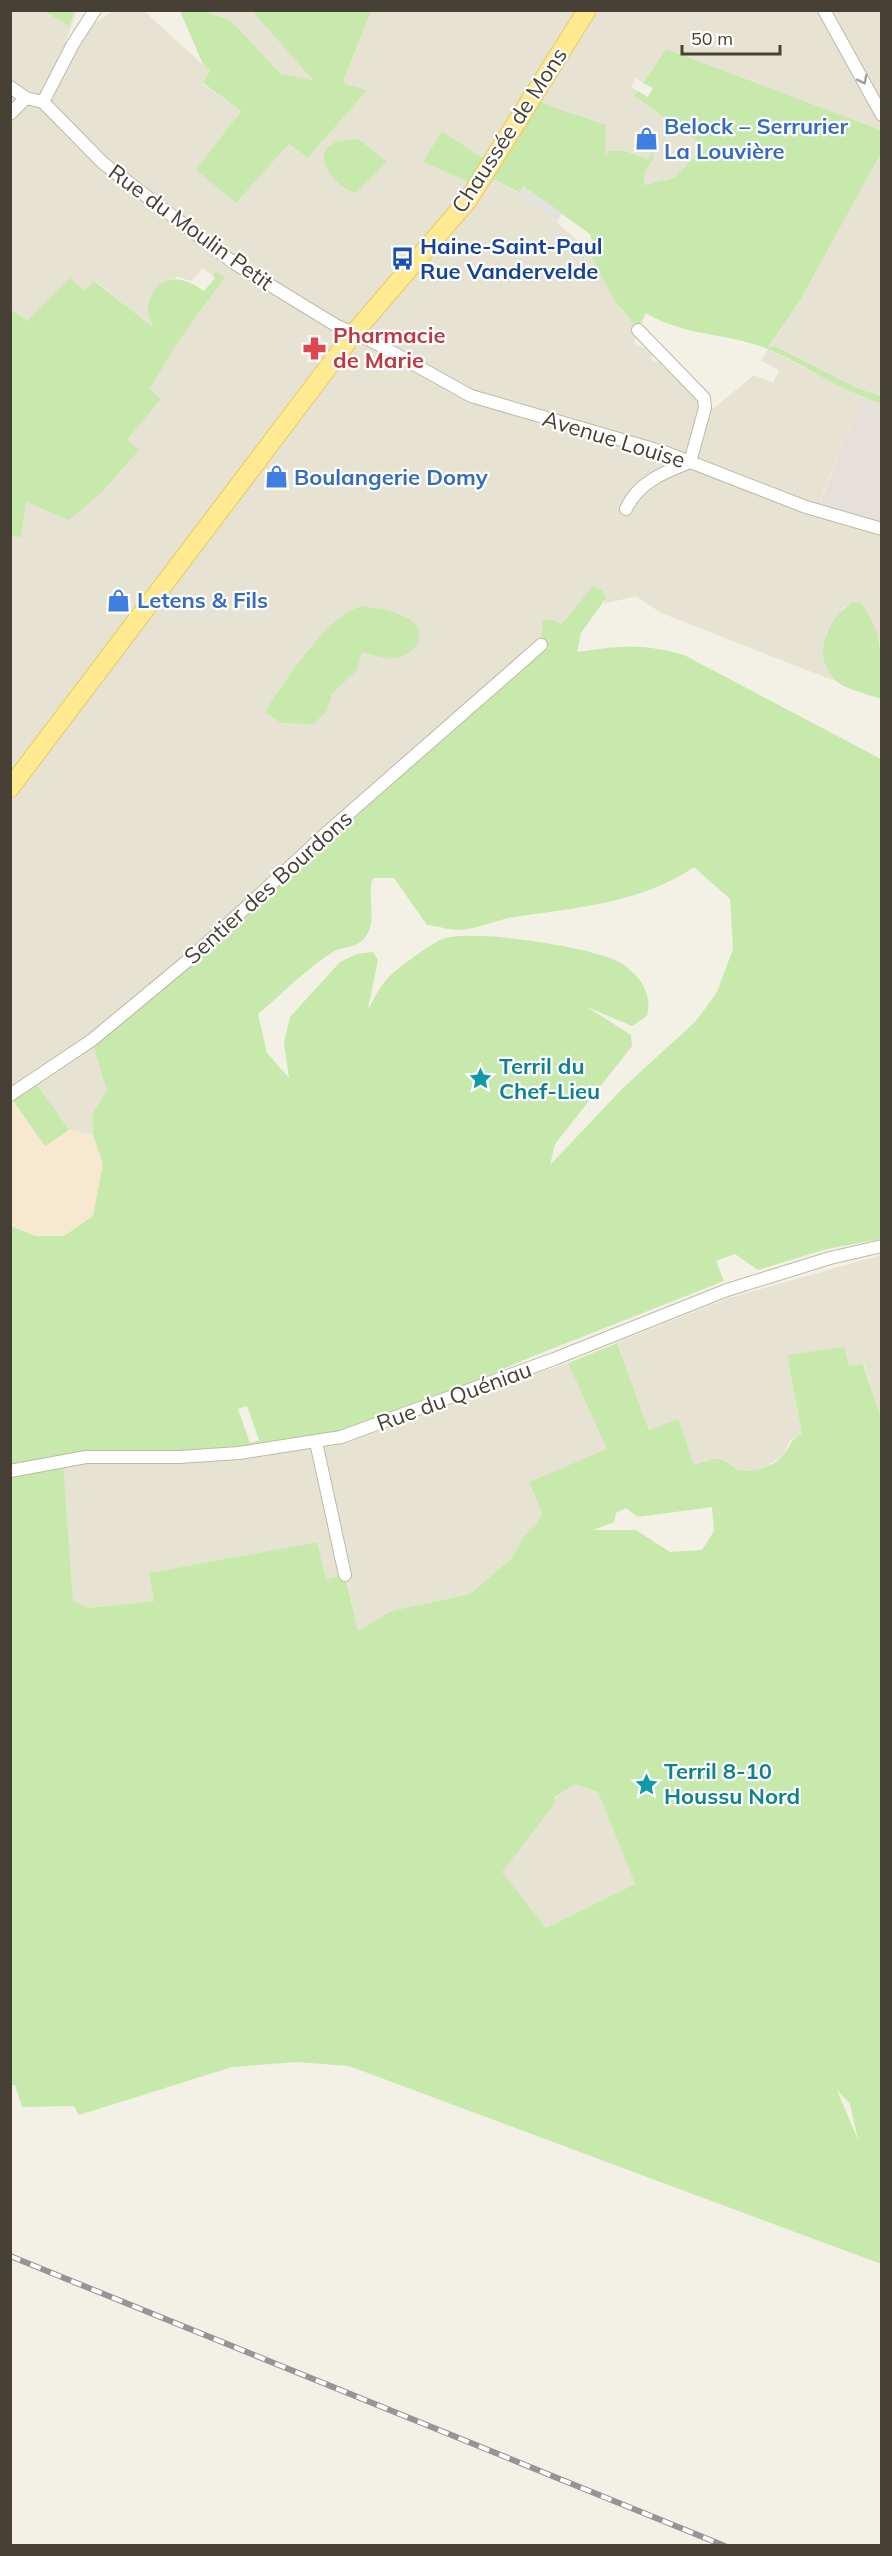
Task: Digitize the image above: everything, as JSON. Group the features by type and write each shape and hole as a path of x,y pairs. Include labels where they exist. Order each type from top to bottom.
{"main road":[{"name":"Chaussée de Mons","path":"10,788 354,333 473,193 587,10"}],"street":[{"path":"10,87 27,98 43,102 73,44 95,10"},
{"path":"824,10 882,115"},
{"path":"10,114 27,98"},
{"name":"Rue du Moulin Petit","path":"43,102 103,163 169,216 245,270 336,326 354,333"},
{"path":"626,509 639,490 656,476 690,462 705,408 704,398 638,330"},
{"name":"Avenue Louise","path":"354,333 478,399 667,453 816,510 882,529"},
{"name":"Sentier des Bourdons","path":"10,1095 92,1040 192,957 340,821 540,645"},
{"name":"Rue du Quéniau","path":"10,1471 86,1457 210,1456 316,1442 361,1430 554,1359 613,1333 762,1277 882,1246"},
{"path":"316,1442 345,1575"}],"shaded area":[{"path":"11,11 77,11 65,42 73,44 92,25 113,11 144,11 210,71 203,84 241,111 197,170 236,203 289,144 308,158 366,91 345,84 344,79 371,11 881,11 881,133 666,49 643,83 636,78 631,87 638,91 635,97 704,146 674,178 644,185 645,171 654,159 651,150 648,159 625,151 604,157 552,107 543,104 492,164 442,131 486,175 529,199 582,244 596,262 613,298 638,330 634,343 653,352 651,360 663,363 662,367 667,368 700,401 708,413 754,375 773,383 779,370 761,361 768,349 861,397 881,403 881,408 860,402 819,503 881,528 881,646 868,612 852,602 843,608 826,633 825,666 835,681 661,613 636,596 604,604 606,598 107,1091 93,1112 93,1135 69,1130 33,1080 11,1095 11,535 21,538 26,502 48,511 139,450 127,440 161,399 150,389 176,345 225,277 216,271 213,276 203,268 191,281 178,277 164,281 152,321 154,328 95,281 85,292 27,321 11,309"},
{"path":"203,11 252,11 314,80 281,74 231,22"},
{"path":"881,153 881,396 857,388 775,346 768,349 801,299"},
{"path":"523,186 562,213 557,222 520,193"},
{"path":"860,402 881,408 881,528 817,510"},
{"path":"10,1098 45,1145 69,1130 93,1135 103,1164 93,1216 64,1236 35,1236 11,1226"},
{"path":"881,1255 881,1422 864,1364 849,1366 787,1355 802,1434 790,1441 784,1454 760,1472 739,1471 727,1461 694,1465 649,1430 617,1342 729,1298"},
{"path":"568,1363 608,1449 529,1482 542,1514 536,1525 524,1536 512,1558 470,1594 391,1611 358,1631 346,1576 326,1580 317,1542 150,1573 154,1601 88,1608 73,1600 63,1461 179,1457 382,1422"},
{"path":"575,1784 598,1792 635,1884 546,1928 501,1872 556,1802 554,1799"}],"green space":[{"path":"44,10 74,11 69,26"},
{"path":"180,11 203,11 231,21 281,74 313,80 252,11 371,11 344,79 345,84 367,90 308,158 289,144 236,203 196,170 241,111 203,83 210,71 203,64"},
{"path":"666,49 880,130 881,153 801,299 768,348 775,346 857,388 881,396 881,403 838,386 784,356 740,340 676,327 646,313 638,330 613,298 589,252 594,248 590,234 523,186 520,193 486,175 478,186 423,162 442,131 492,164 533,98 552,107 606,125 605,157 609,151 625,151 648,159 652,149 654,159 645,171 644,185 674,178 704,146 634,96 638,91 648,97 653,88 643,83"},
{"path":"358,139 387,162 356,193 342,186 335,179 325,164 324,157 327,149 334,143"},
{"path":"216,271 225,277 176,345 150,389 161,399 127,440 139,450 100,494 69,520 26,502 21,538 11,535 11,309 27,321 70,278 85,291 94,281 153,327 148,309 155,288 169,280 177,279 195,285 204,291 215,278 213,276"},
{"path":"593,586 602,590 606,598 581,633 577,652 605,648 643,647 684,655 881,759 881,1239 827,1249 758,1270 735,1254 716,1261 724,1281 531,1357 382,1422 316,1442 63,1461 73,1600 88,1608 154,1601 149,1573 317,1542 326,1579 345,1575 358,1631 391,1611 470,1594 512,1558 524,1536 536,1525 542,1514 529,1482 607,1449 568,1363 617,1343 649,1430 678,1419 694,1465 718,1459 727,1462 739,1471 745,1471 763,1468 778,1460 792,1442 802,1434 787,1355 844,1347 849,1366 863,1364 882,1422 881,2264 349,2066 297,2062 232,2067 79,2115 74,2106 22,2107 15,2085 11,2085 11,1226 35,1236 64,1236 93,1216 103,1164 93,1135 93,1112 107,1091 92,1040 540,646 543,620 554,620 561,625","holes":["694,867 730,899 733,949 717,992 696,1021 623,1088 550,1165 555,1144 632,1046 631,1035 587,1007 632,1026 647,1016 648,1000 639,979 621,963 607,957 560,945 502,937 454,937 440,940 420,952 388,978 368,1009 378,960 373,952 357,954 340,962 290,1017 284,1043 289,1078 267,1053 258,1014 324,958 363,940 371,922 373,878 394,878 427,925 459,930 514,917 607,902 652,889","247,1406 259,1440 250,1443 238,1409","712,1507 714,1531 702,1550 670,1552 636,1530 593,1530 614,1522 616,1513 626,1508 638,1517","575,1784 598,1792 635,1884 546,1928 502,1872 556,1802 554,1798","837,2090 850,2104 858,2140"]},
{"path":"852,602 861,603 869,614 878,637 881,661 881,699 838,683 827,669 824,659 823,648 830,627 843,609"},
{"path":"362,606 410,619 419,634 418,644 398,658 386,658 362,652 357,670 332,694 327,711 313,724 281,723 266,712 273,698 324,632 349,612"},
{"path":"33,1079 69,1130 45,1146 11,1098"}],"railway":[{"path":"10,2256 725,2546"}],"place":[{"name":"Belock – Serrurier La Louvière","path":"646,139"},
{"name":"Haine-Saint-Paul Rue Vandervelde","path":"402,259"},
{"name":"Pharmacie de Marie","path":"315,348"},
{"name":"Boulangerie Domy","path":"276,477"},
{"name":"Letens & Fils","path":"119,600"},
{"name":"Terril du Chef-Lieu","path":"481,1079"},
{"name":"Terril 8-10 Houssu Nord","path":"646,1784"}]}
